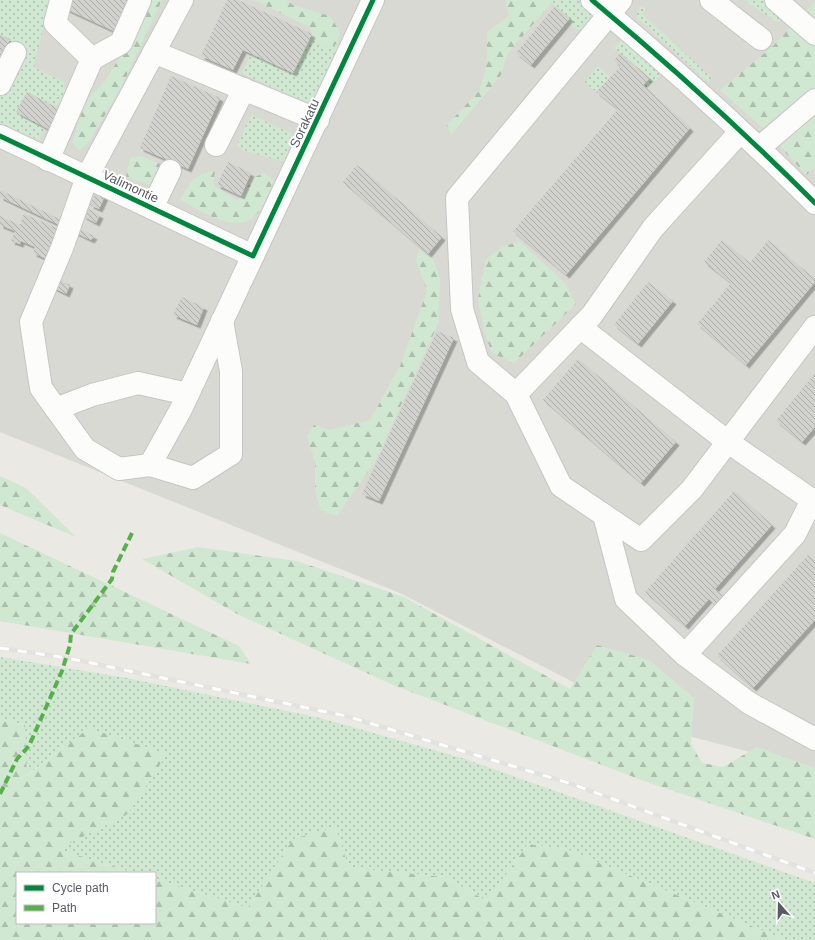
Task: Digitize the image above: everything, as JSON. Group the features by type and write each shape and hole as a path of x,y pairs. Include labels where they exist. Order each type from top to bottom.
{"street":[{"path":"61,0 55,23 92,59"},
{"path":"48,160 92,59 121,43 140,0"},
{"path":"182,0 87,178 62,248 31,322 41,388 85,449 119,469 150,465 192,478 231,454 231,371 222,321"},
{"name":"Sorakatu","path":"150,465 188,394 318,120 373,0"},
{"path":"711,0 761,39"},
{"path":"776,0 815,34"},
{"path":"815,203 607,4 457,198 462,309 478,362 516,394 561,486 641,540 692,489 815,327"},
{"path":"154,52 318,120"},
{"path":"0,84 16,53"},
{"path":"216,145 244,89"},
{"path":"759,148 815,100"},
{"path":"516,394 592,315 653,228 740,132"},
{"name":"Valimontie","path":"0,136 253,256"},
{"path":"152,208 170,171"},
{"path":"580,327 728,442 814,499 795,534 685,655"},
{"path":"56,409 92,395 138,383 188,394"},
{"path":"604,515 626,599 685,655 749,703 815,739"}],"shaded area":[{"path":"0,0 815,0 815,769 666,730 400,593 0,432"}],"green space":[{"path":"0,0 51,0 33,67 64,82 65,93 58,106 40,102 40,113 45,129 39,140 0,123 0,95 20,49 8,43 0,35"},
{"path":"151,0 162,0 122,86 89,142 80,150 72,143 85,102 105,81 138,27"},
{"path":"254,0 286,0 293,5 330,16 340,32 338,44 324,47 317,43 309,27"},
{"path":"505,0 554,0 508,53 501,75 451,135 447,125 480,90 487,62 487,32 509,16"},
{"path":"554,0 577,0 595,16 582,30 576,29 567,22 569,18 552,3"},
{"path":"744,0 770,0 782,19 777,22"},
{"path":"815,1 815,90 802,103 815,116 815,168 806,175 765,130 720,90 772,47"},
{"path":"640,7 646,8 642,14 712,78 708,82 636,17"},
{"path":"309,28 317,43 324,47 338,44 336,56 314,99 306,102 241,73 252,54 293,73 312,34"},
{"path":"623,38 661,74 647,89 643,85 650,78 614,48"},
{"path":"598,66 610,77 596,92 585,82"},
{"path":"251,115 291,133 292,139 284,162 243,150 237,145"},
{"path":"141,156 163,165 151,185 126,177 130,158"},
{"path":"215,171 213,185 238,201 253,178 264,173 274,180 264,204 255,216 247,221 237,223 228,222 207,214 180,200 193,180 202,174"},
{"path":"519,241 566,284 576,304 514,363 492,353 484,331 478,299 486,259 502,247"},
{"path":"419,249 434,261 440,279 438,324 375,462 337,516 321,511 315,491 315,461 307,437 314,425 329,430 370,420 400,366 427,291 416,261"},
{"path":"0,476 26,488 76,537 0,505"},
{"path":"0,533 239,646 251,664 0,621"},
{"path":"198,547 297,561 404,597 570,689 597,645 649,660 694,698 691,744 702,763 723,767 757,747 815,768 815,839 644,781 393,685 239,615 142,559"},
{"path":"0,657 127,678 320,718 462,758 815,883 815,940 785,940 566,849 528,844 487,901 445,877 349,868 335,827 293,840 248,908 156,879 156,872 131,872 57,849 128,814 89,728 26,776 25,725 0,718"},
{"path":"0,718 25,725 27,776 89,728 167,754 128,814 58,849 131,872 16,872 16,924 156,924 156,879 248,908 293,839 335,827 349,868 445,877 487,901 528,844 566,849 785,940 0,940"}],"building":[{"path":"70,0 133,0 118,33 66,9"},
{"path":"227,0 238,0 312,34 293,73 243,50 233,70 201,56"},
{"path":"555,6 570,18 531,65 516,53"},
{"path":"0,35 10,39 0,61"},
{"path":"620,53 650,78 643,85 690,128 566,275 513,231 618,109 596,92 621,66 614,61"},
{"path":"171,76 220,98 188,169 140,148"},
{"path":"27,92 63,111 52,131 16,112"},
{"path":"228,162 251,173 241,196 217,185"},
{"path":"357,165 442,237 428,254 343,182"},
{"path":"0,190 94,236 91,240 0,197"},
{"path":"96,192 105,196 99,209 90,205"},
{"path":"87,208 100,215 96,223 83,216"},
{"path":"24,214 62,230 49,260 33,253 35,247 21,241 20,244 11,241 15,231 0,225 0,216 20,225"},
{"path":"722,240 750,263 768,240 815,279 815,282 746,365 697,324 731,283 704,262"},
{"path":"56,278 70,285 66,294 52,287"},
{"path":"648,282 673,301 638,344 614,325"},
{"path":"182,297 204,307 197,325 173,315"},
{"path":"437,331 454,338 379,501 362,494"},
{"path":"578,359 676,442 641,483 543,400"},
{"path":"815,373 815,427 802,442 776,421"},
{"path":"734,491 772,525 715,589 723,596 715,605 709,599 685,626 645,592"},
{"path":"808,555 815,562 815,620 753,688 717,656"}],"railway":[{"path":"0,648 67,658 346,716 569,783 815,873"}],"marked path":[{"path":"0,794 17,759 29,746 62,671 70,645 71,634 112,579 113,572 132,533"}],"cycle path":[{"path":"0,136 253,256 373,0"},
{"path":"592,0 706,99 815,203"}]}
